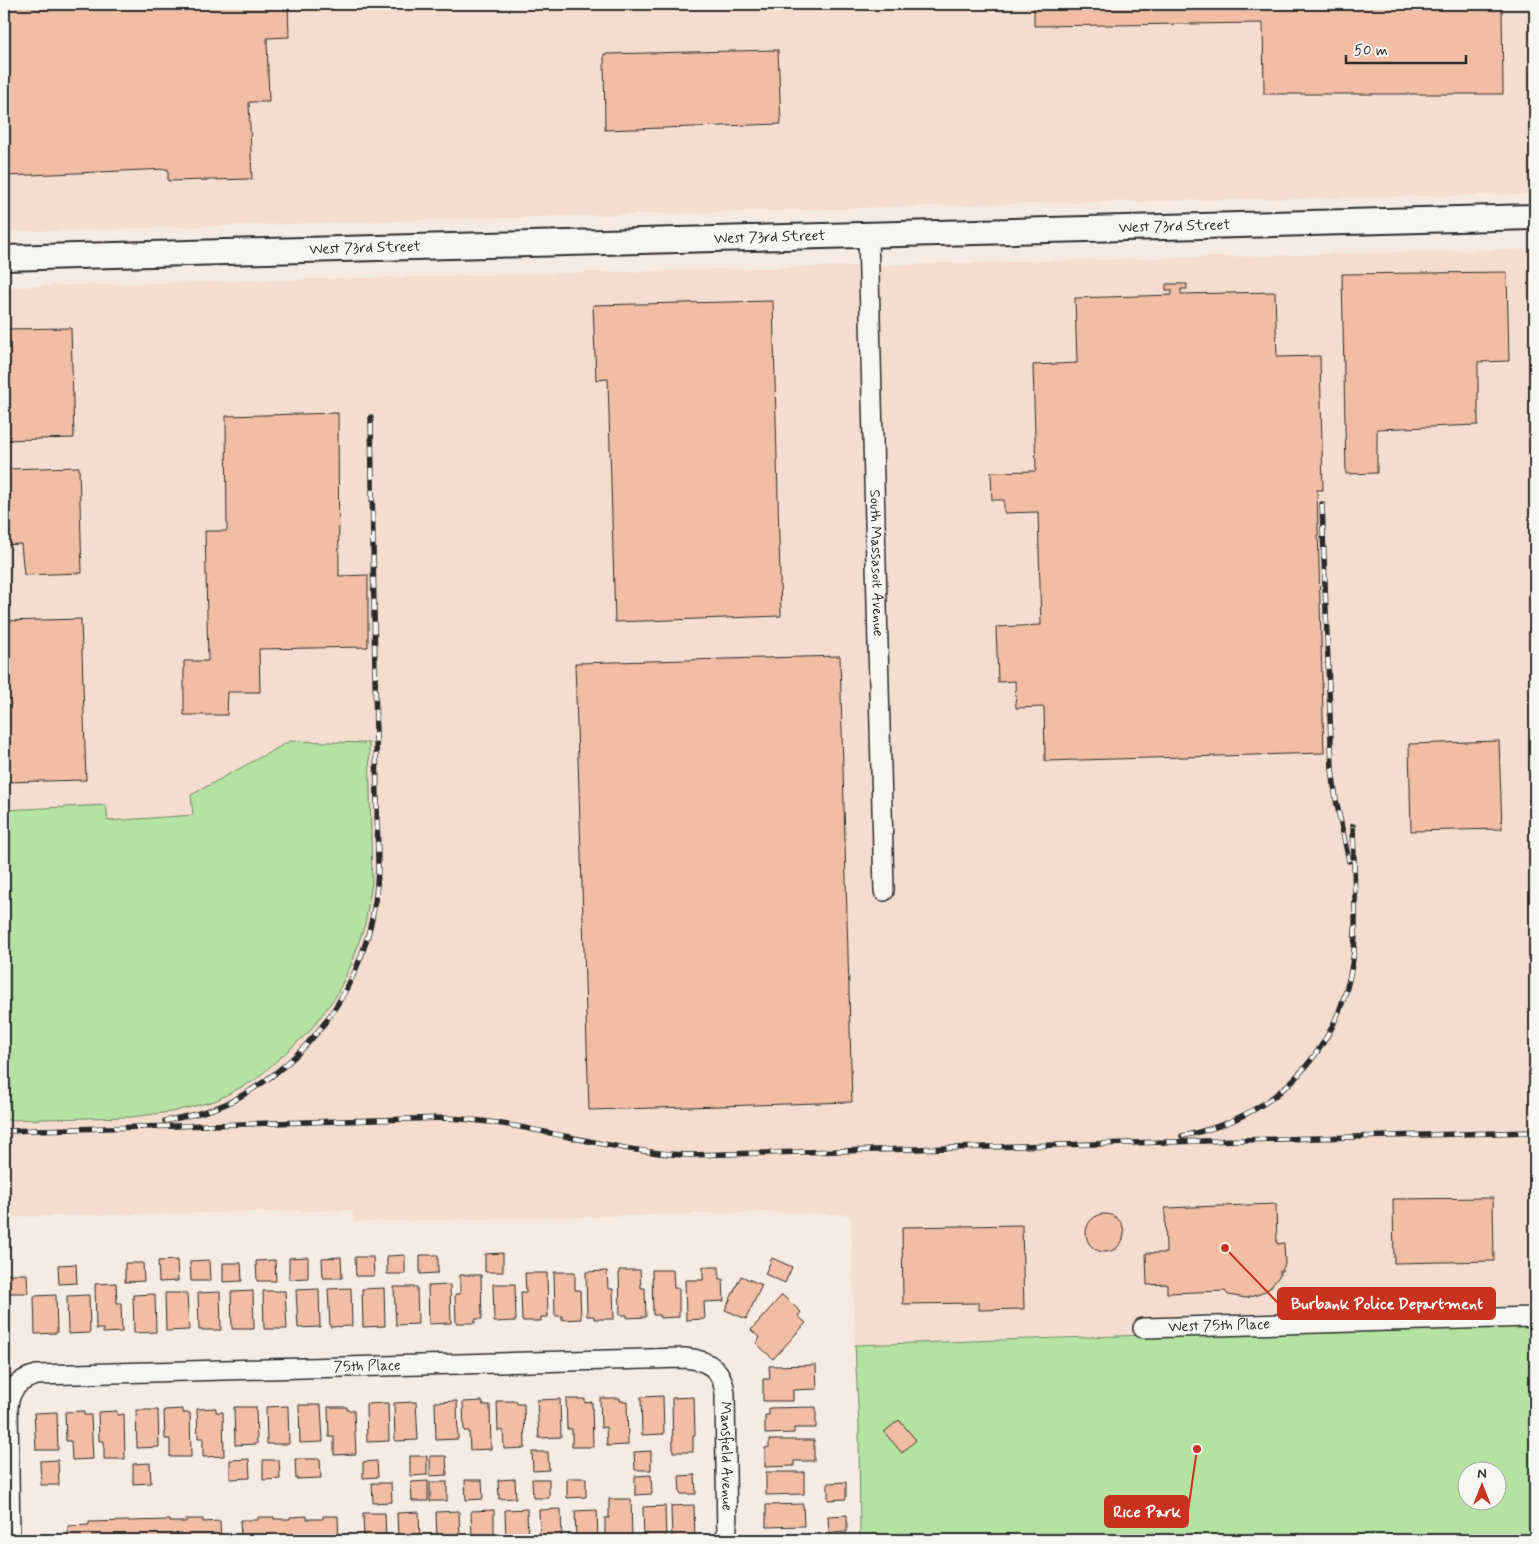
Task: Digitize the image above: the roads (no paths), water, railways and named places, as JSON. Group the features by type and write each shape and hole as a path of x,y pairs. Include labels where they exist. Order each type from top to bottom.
{"street":[{"name":"West 73rd Street","path":"4,258 1535,217"},
{"name":"South Massasoit Avenue","path":"868,234 884,891"},
{"name":"West 75th Place","path":"1143,1328 1535,1317"},
{"name":"75th Place","path":"10,1540 8,1406 9,1397 15,1386 28,1377 37,1375 685,1358 707,1363 718,1373"},
{"name":"Mansfield Avenue","path":"718,1373 723,1382 724,1391 727,1540"}],"railway":[{"path":"165,1121 226,1104 265,1081 293,1058 318,1032 338,1003 355,972 367,938 375,903 378,866 371,417"},
{"path":"1322,504 1332,769 1336,800 1349,861"},
{"path":"1182,1136 1215,1127 1246,1114 1273,1097 1297,1076 1317,1052 1333,1024 1345,993 1354,951 1353,826"},
{"path":"4,1131 445,1118 476,1120 538,1130 629,1149 691,1155 1535,1132"}],"place":[{"name":"Burbank Police Department","path":"1225,1248"},
{"name":"Rice Park","path":"1197,1449"}]}
